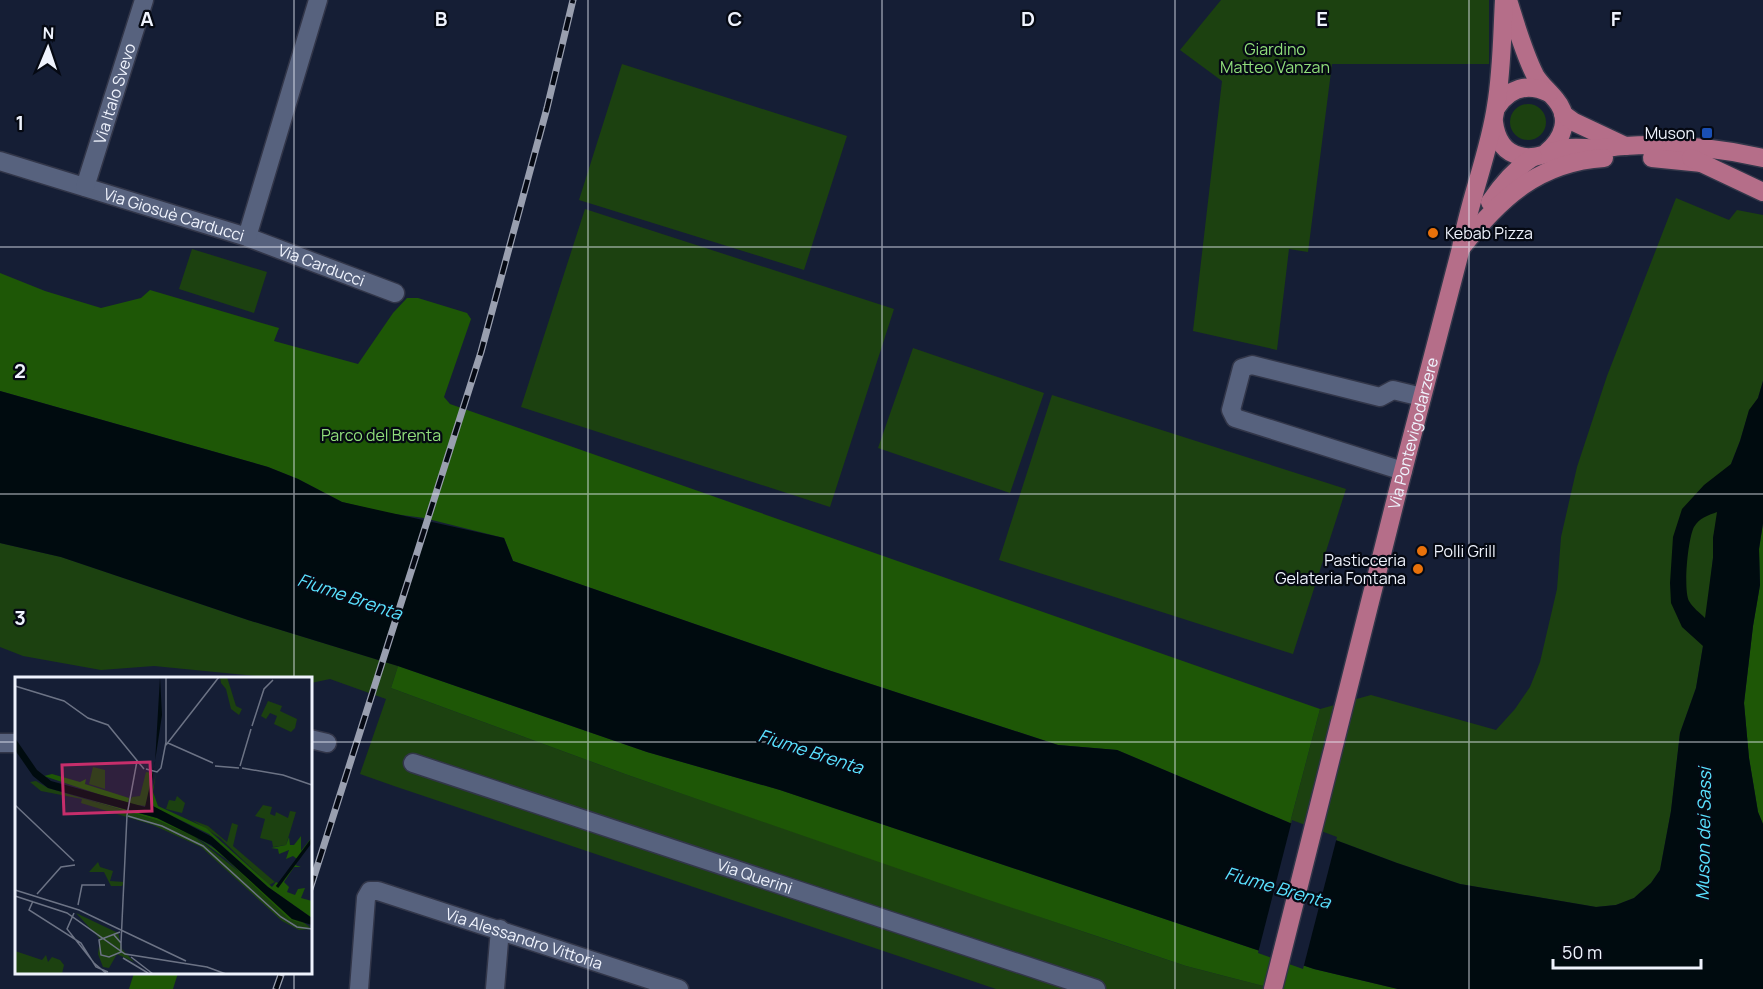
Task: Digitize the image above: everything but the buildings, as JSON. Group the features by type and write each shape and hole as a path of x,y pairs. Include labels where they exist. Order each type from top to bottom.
{"main road":[{"name":"Via Pontevigodarzere","path":"1506,0 1536,76 1556,99 1563,114 1574,122 1625,146"},
{"name":"Via Pontevigodarzere","path":"1506,0 1495,132 1500,143 1509,152 1520,156 1540,155 1568,148 1698,147 1763,158"},
{"path":"1495,114 1510,92 1519,88 1530,87 1549,93"},
{"name":"Via Pontevigodarzere","path":"1273,989 1461,248 1466,219 1495,114"},
{"path":"1481,223 1500,187 1519,167 1556,145 1562,136 1563,114"},
{"name":"Via Pontevigodarzere","path":"1665,147 1763,192"},
{"path":"1461,248 1481,223 1510,194 1528,181 1553,169 1584,160 1658,157 1701,163"}],"street":[{"name":"Via Italo Svevo","path":"85,187 144,0"},
{"name":"Via Giosuè Carducci","path":"0,161 247,237 318,0"},
{"name":"Via Carducci","path":"247,237 395,293"},
{"path":"1403,471 1235,418 1231,411 1242,368 1252,365 1380,397 1393,390 1422,397"},
{"name":"Via Querini","path":"413,763 1096,989"},
{"name":"Via Alessandro Vittoria","path":"359,989 366,898 370,891 378,891 500,929 632,981 679,989"},
{"path":"495,989 500,929"}],"green space":[{"name":"Giardino Matteo Vanzan","path":"1221,0 1489,0 1489,64 1332,64 1308,252 1289,249 1277,350 1193,331 1222,81 1180,50"},
{"path":"622,64 847,136 804,270 579,200"},
{"path":"1528,104 1541,109 1546,122 1541,135 1528,140 1515,135 1510,122 1515,109"},
{"path":"1676,198 1729,220 1737,210 1763,215 1763,381 1758,398 1749,411 1731,464 1713,538 1713,558 1703,646 1696,688 1680,733 1671,811 1660,870 1651,883 1634,898 1616,905 1596,907 1460,884 1290,823 1320,709 1371,695 1496,730 1515,709 1530,687 1540,662 1557,589 1561,537 1577,467 1607,376"},
{"path":"585,209 894,309 830,507 521,407"},
{"path":"192,249 267,272 254,313 179,289"},
{"name":"Parco del Brenta","path":"0,273 45,291 101,308 141,298 150,290 279,328 274,341 358,364 393,313 407,298 418,298 467,313 471,319 444,397 450,404 1320,709 1290,823 1117,750 1058,745 825,669 513,561 504,538 424,518 387,513 342,502 298,479 268,467 0,391"},
{"path":"913,348 1044,393 1010,493 878,448"},
{"path":"1052,395 1346,489 1293,654 999,560"},
{"path":"1763,523 1763,824 1758,812 1749,758 1744,703 1760,585 1759,549"},
{"path":"0,543 61,557 248,620 398,666 391,688 625,774 1108,940 1186,966 1275,989 996,989 360,774 386,699 330,679 312,683 312,677 266,677 154,666 101,670 23,656 0,647"},
{"path":"398,666 647,752 780,790 1314,969 1398,989 1275,989 1186,966 625,774 391,688"},
{"path":"133,974 178,974 173,989 129,989"}],"water":[{"path":"1763,381 1763,523 1759,549 1760,585 1744,703 1749,758 1758,812 1763,824 1763,989 1398,989 1314,969 780,790 647,752 398,666 248,620 61,557 0,543 0,391 268,467 298,479 342,502 504,538 513,561 825,669 1058,745 1117,750 1290,823 1460,884 1596,907 1616,905 1634,898 1651,883 1660,870 1671,811 1680,733 1696,688 1703,646 1682,627 1671,603 1673,537 1682,509 1704,485 1731,464 1749,410 1758,398","holes":["1717,512 1713,558 1705,618 1694,608 1687,595 1688,552 1696,524 1704,517"]}],"pier":[{"path":"1292,820 1337,837 1303,969 1258,953"}],"railway":[{"path":"312,883 481,352 547,108 573,0"},
{"path":"276,989 281,974"}],"place":[{"name":"Muson","path":"1707,133"},
{"name":"Kebab Pizza","path":"1433,233"},
{"name":"Polli Grill","path":"1422,551"},
{"name":"Pasticceria Gelateria Fontana","path":"1418,569"}],"water label":[{"name":"Fiume Brenta","path":"350,596"},
{"name":"Fiume Brenta","path":"811,751"},
{"name":"Muson dei Sassi","path":"1703,834"},
{"name":"Fiume Brenta","path":"1278,887"}]}
